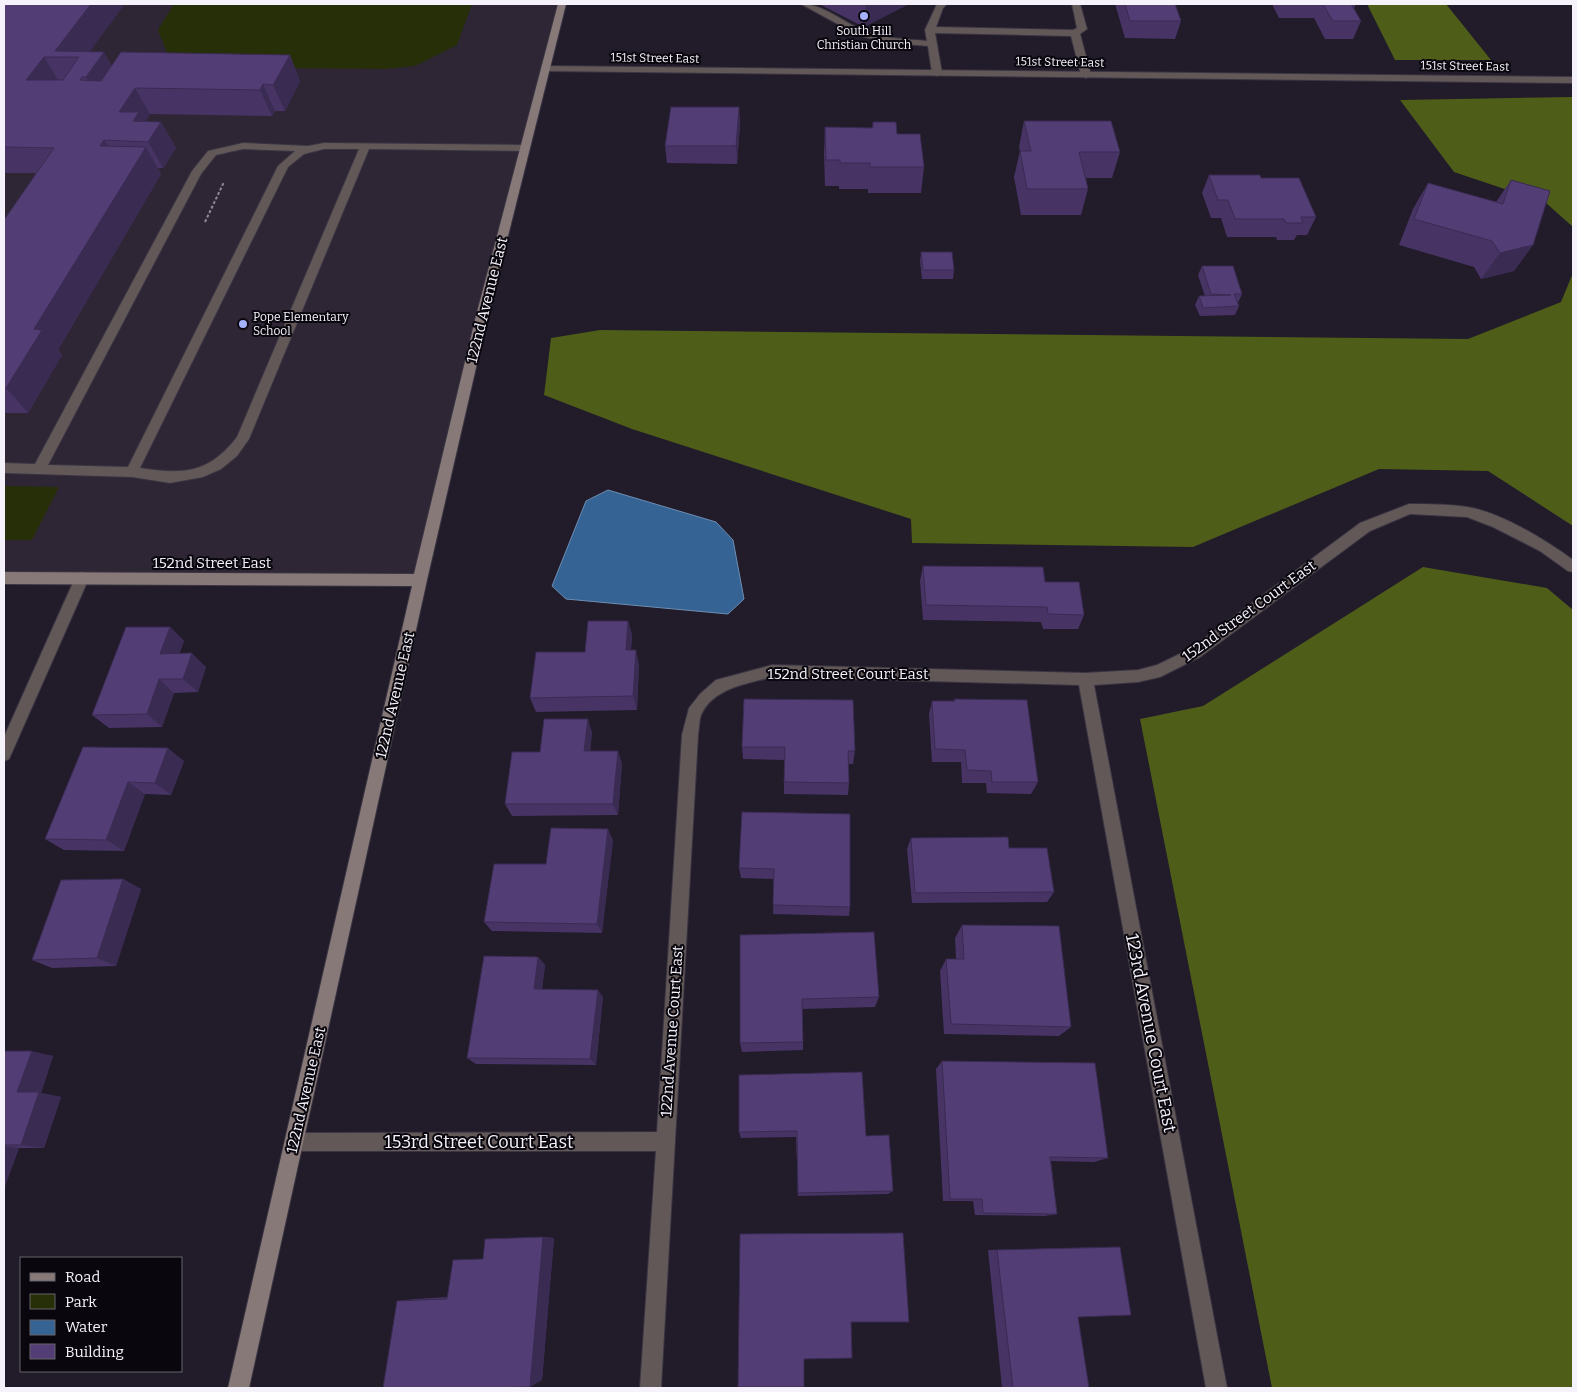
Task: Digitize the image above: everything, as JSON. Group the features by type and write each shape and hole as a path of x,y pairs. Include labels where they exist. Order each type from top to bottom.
{"main road":[{"name":"122nd Avenue East","path":"238,1388 420,580 524,148 562,4"},
{"name":"152nd Street East","path":"4,578 420,580"}],"street":[{"path":"805,4 863,34 892,40 932,44"},
{"path":"937,73 930,30 939,6 943,4"},
{"path":"930,30 1075,32 1082,29 1076,4"},
{"path":"1075,32 1086,75"},
{"name":"151st Street East","path":"546,70 1573,80"},
{"path":"39,469 196,173 212,153 243,146 308,148 324,146 524,148"},
{"path":"4,468 132,472 170,478 202,472 216,466 232,453 243,439 365,147"},
{"path":"132,472 282,166 292,155 308,148"},
{"name":"152nd Street Court East","path":"721,686 772,671 1085,679 1138,676 1160,671 1195,653 1365,527 1409,509 1468,512 1498,523 1545,548 1573,567"},
{"path":"4,754 82,578"},
{"name":"123rd Avenue Court East","path":"1085,679 1217,1388"},
{"name":"122nd Avenue Court East","path":"652,1388 690,735 694,713 721,686"},
{"name":"153rd Street Court East","path":"294,1142 665,1141"}],"path":[{"path":"205,222 225,180"}],"shaded area":[{"name":"Pope Elementary School","path":"4,4 562,4 420,580 4,578"}],"green space":[{"path":"174,4 472,4 457,45 415,66 385,69 182,67 172,65 158,30"},
{"path":"1367,4 1446,4 1491,60 1395,60"},
{"path":"1572,97 1573,227 1546,203 1454,172 1400,100"},
{"path":"1573,273 1573,526 1488,471 1379,469 1193,547 912,543 911,519 632,429 544,395 551,338 600,330 1468,339 1561,302"},
{"path":"4,486 59,487 32,540 4,540"},
{"path":"1423,567 1547,588 1573,610 1573,1388 1272,1388 1140,719 1203,706"}],"water":[{"path":"608,490 716,522 733,540 744,599 728,614 566,599 552,586 586,501"}],"building":[{"path":"4,4 91,4 55,51 104,52 86,77 82,77 80,80 101,81 121,52 290,55 273,85 263,84 260,90 135,88 119,112 139,112 133,121 161,122 148,142 104,140 100,146 146,147 34,329 42,330 6,388 4,388 4,220 54,148 4,147","holes":["44,57 79,57 63,80 26,80"]},
{"path":"1125,4 1175,4 1181,21 1130,21"},
{"path":"1323,4 1351,4 1361,21 1333,21"},
{"path":"671,107 739,107 736,146 665,146"},
{"path":"1024,121 1111,121 1120,152 1079,152 1088,189 1027,189 1020,151 1031,151"},
{"path":"873,122 896,122 897,134 920,134 924,167 870,167 870,163 840,163 840,160 826,160 825,127 873,128"},
{"path":"1209,175 1260,175 1261,178 1299,178 1316,217 1301,217 1303,223 1286,223 1284,219 1235,219 1228,200 1218,200"},
{"path":"1511,180 1550,191 1533,245 1500,253 1492,241 1414,219 1428,183 1503,204"},
{"path":"921,252 952,252 954,270 923,270"},
{"path":"1202,266 1233,266 1242,294 1234,294 1239,306 1203,308 1199,296 1231,295 1211,294"},
{"path":"923,566 1043,567 1045,582 1079,582 1084,615 1048,614 1047,607 926,605"},
{"path":"588,621 628,621 626,650 636,650 633,696 530,698 536,652 585,652"},
{"path":"126,627 170,627 160,654 192,653 183,679 159,679 147,714 92,715"},
{"path":"744,699 853,700 855,751 848,751 849,783 784,782 785,747 742,747"},
{"path":"954,699 1027,700 1038,782 992,782 991,771 967,770 965,750 935,749 932,701 955,701"},
{"path":"544,719 588,719 584,751 618,751 613,804 505,804 512,752 540,752"},
{"path":"83,747 168,748 155,783 128,782 106,840 45,839"},
{"path":"742,812 850,814 850,907 773,905 774,869 739,868"},
{"path":"551,828 608,829 597,924 484,922 494,864 546,864"},
{"path":"1008,837 1009,848 1047,848 1054,892 915,893 911,838"},
{"path":"123,879 97,958 32,960 61,880"},
{"path":"962,925 1059,926 1071,1027 951,1024 946,959 964,959"},
{"path":"874,932 879,997 802,999 803,1042 740,1043 740,935"},
{"path":"484,956 538,957 534,989 598,990 590,1059 467,1058"},
{"path":"4,1051 32,1051 17,1092 39,1092 21,1145 4,1145"},
{"path":"942,1061 1095,1063 1108,1158 1050,1157 1057,1214 983,1213 982,1199 950,1199"},
{"path":"862,1072 866,1136 889,1135 893,1191 798,1193 797,1131 739,1132 739,1075"},
{"path":"903,1233 909,1322 851,1322 852,1358 804,1359 804,1387 738,1387 740,1234"},
{"path":"543,1237 530,1387 383,1388 397,1301 447,1299 453,1260 483,1259 485,1239"},
{"path":"1120,1247 1131,1315 1078,1317 1089,1388 1013,1388 997,1250"}],"place":[{"name":"South Hill Christian Church","path":"864,16"},
{"name":"Pope Elementary School","path":"243,324"}]}
